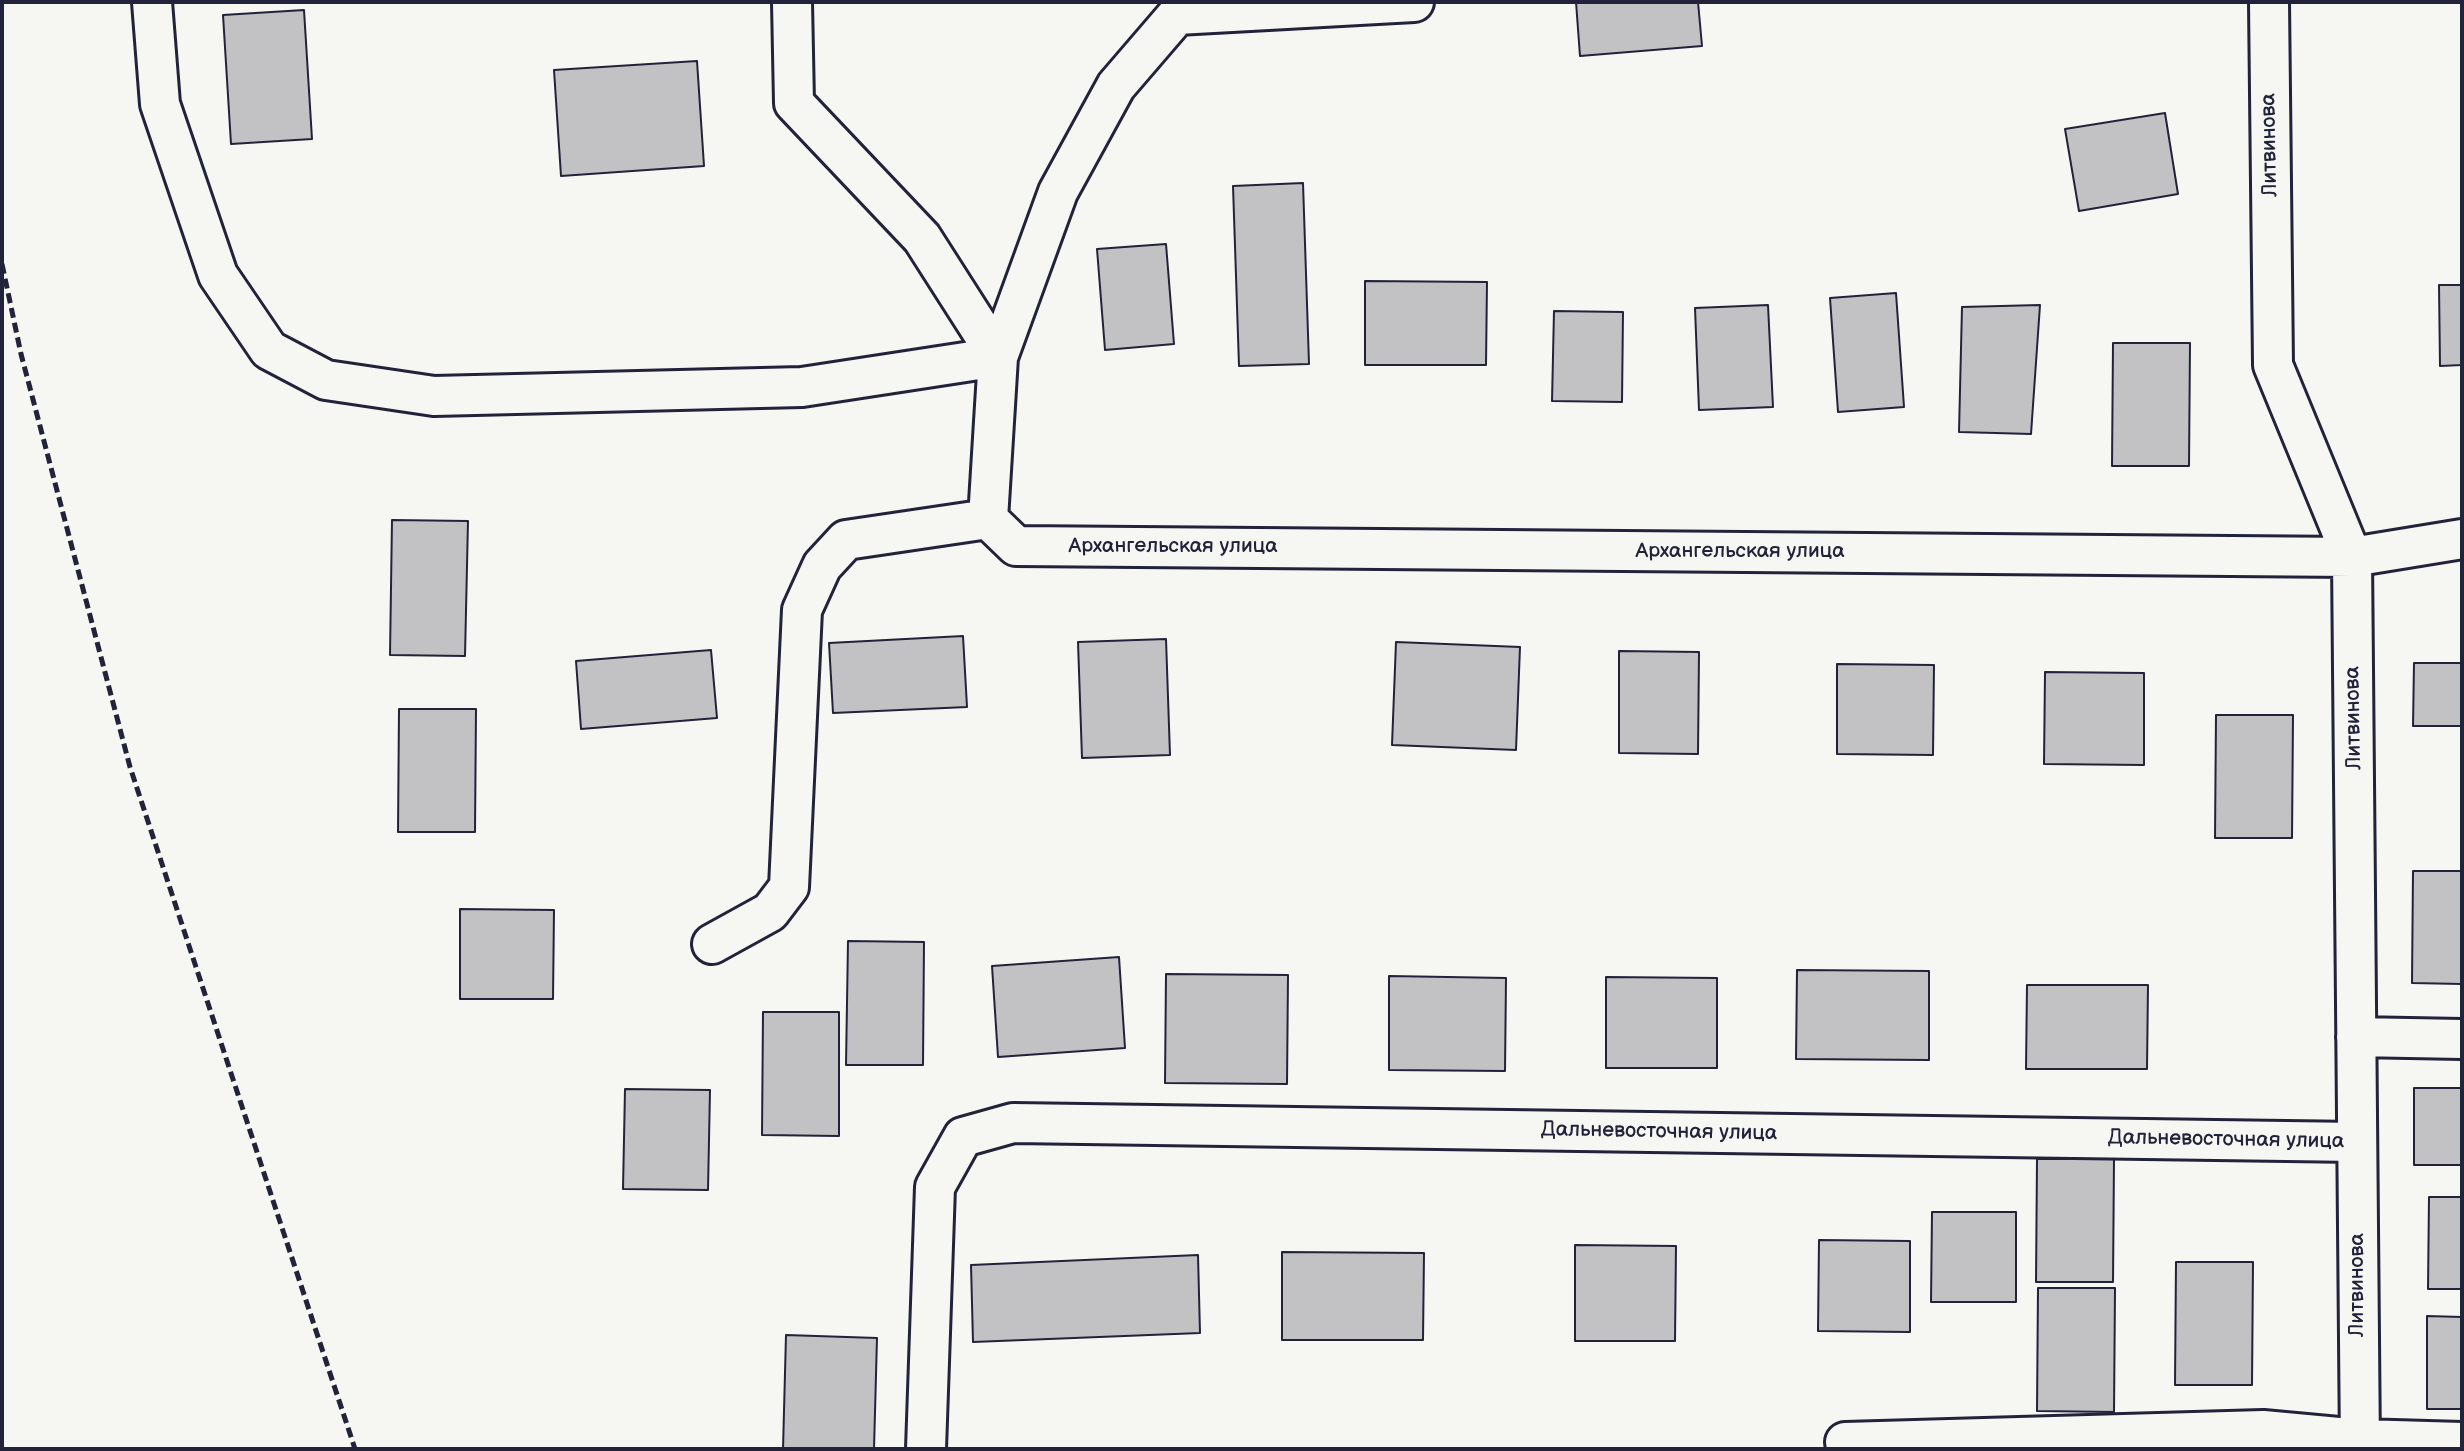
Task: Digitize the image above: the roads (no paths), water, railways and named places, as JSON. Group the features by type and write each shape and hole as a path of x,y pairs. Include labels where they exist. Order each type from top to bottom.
{"street":[{"path":"152,2 160,104 218,275 270,350 326,380 434,396 802,387 998,357"},
{"path":"792,2 794,103 922,238 998,357"},
{"path":"712,944 770,912 789,887 802,610 821,566 846,540 988,519 998,357 1058,192 1116,86 1180,8 1414,2"},
{"name":"Литвинова","path":"2269,2 2273,365 2352,556 2360,1444"},
{"name":"Архангельская улица","path":"988,519 1016,546 2352,556 2462,539"},
{"path":"2356,1037 2462,1039"},
{"name":"Дальневосточная улица","path":"926,1449 935,1187 963,1137 1013,1123 2357,1142"},
{"path":"1845,1442 2263,1430 2360,1444 2462,1442"}],"railway":[{"path":"2,264 21,354 130,767 355,1449"}]}
